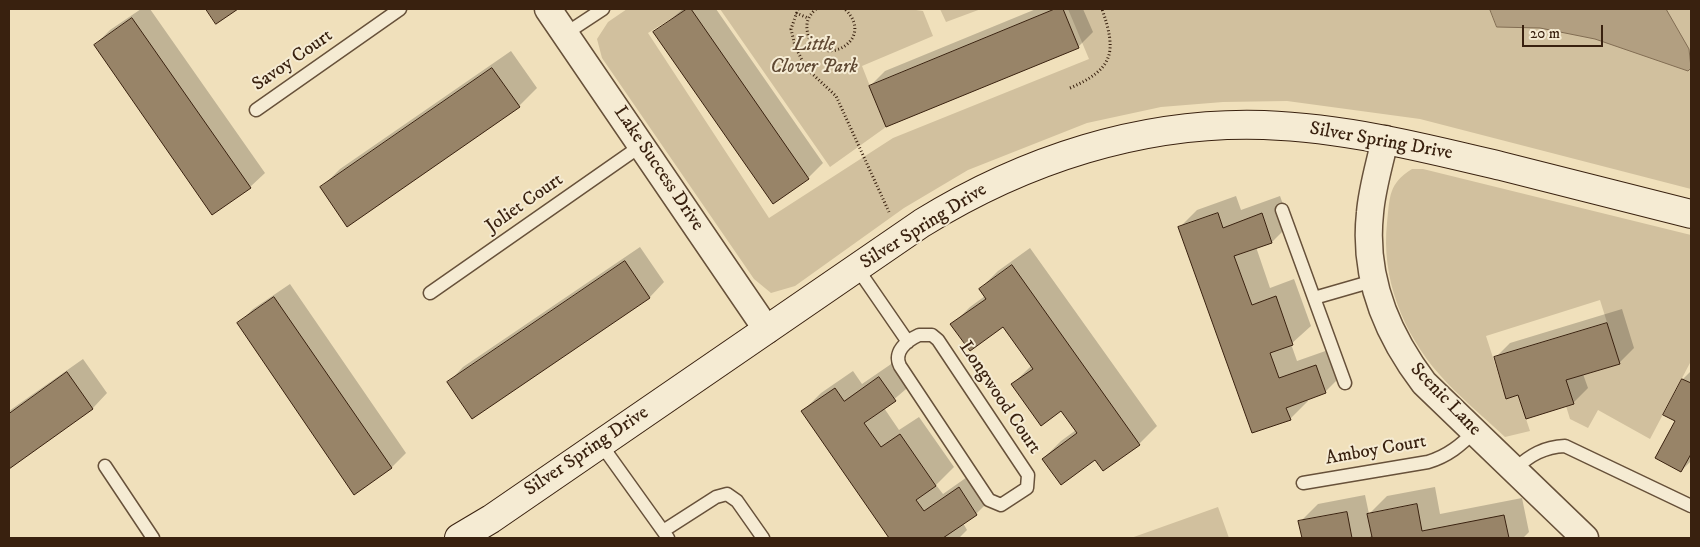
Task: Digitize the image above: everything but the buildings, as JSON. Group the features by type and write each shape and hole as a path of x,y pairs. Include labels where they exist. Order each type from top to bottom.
{"street":[{"name":"Lake Success Drive","path":"548,9 767,330"},
{"name":"Silver Spring Drive","path":"460,538 951,205 1020,171 1092,147 1140,135 1219,126 1263,125 1333,130 1385,139 1691,214"},
{"name":"Scenic Lane","path":"1385,139 1370,213 1369,245 1373,281 1382,313 1406,359 1424,383 1585,538"}],"lane":[{"name":"Savoy Court","path":"256,110 400,9"},
{"path":"565,34 603,9"},
{"name":"Joliet Court","path":"430,294 642,145"},
{"path":"1282,210 1345,383"},
{"path":"857,268 908,342"},
{"path":"1314,298 1373,281"},
{"name":"Longwood Court","path":"925,334 932,335 938,340 1028,475 1027,488 1007,503 1001,505 990,500 900,366 897,360 898,353 908,342 925,334"},
{"name":"Amboy Court","path":"1303,483 1436,460 1461,445 1475,431"},
{"path":"600,443 666,534 716,497 727,494 737,501 763,538"},
{"path":"1515,469 1526,458 1537,452 1552,447 1565,446 1691,506"},
{"path":"105,466 153,538"}],"path":[{"path":"816,9 808,18 808,34 811,42 823,50 838,50 845,47 854,35 853,20 845,9"},
{"path":"1070,88 1084,82 1101,70 1110,56 1112,42 1102,9"},
{"path":"808,18 797,11 791,29 795,46 806,68 836,96 891,216"}],"green space":[{"path":"627,9 687,9 648,33 769,218 893,138 1089,59 1068,9 1691,9 1691,189 1420,119 1287,101 1223,102 1161,107 1087,123 968,170 904,208 795,286 771,293 754,279 602,58 597,39 608,22"},
{"name":"Little Clover Park","path":"720,9 909,9 923,11 933,36 862,66 886,127 830,167"},
{"path":"940,9 981,9 946,22"},
{"path":"1412,169 1423,169 1691,235 1691,361 1650,439 1598,410 1588,428 1570,419 1566,406 1573,404 1566,380 1620,364 1600,300 1486,336 1506,398 1518,395 1530,431 1505,437 1446,382 1415,341 1397,304 1391,284 1386,244 1390,198 1398,180"},
{"path":"1218,507 1229,538 1131,538"}],"shaded area":[{"path":"1490,9 1666,9 1689,49 1691,68 1688,71 1595,39 1540,28 1497,27"}]}
